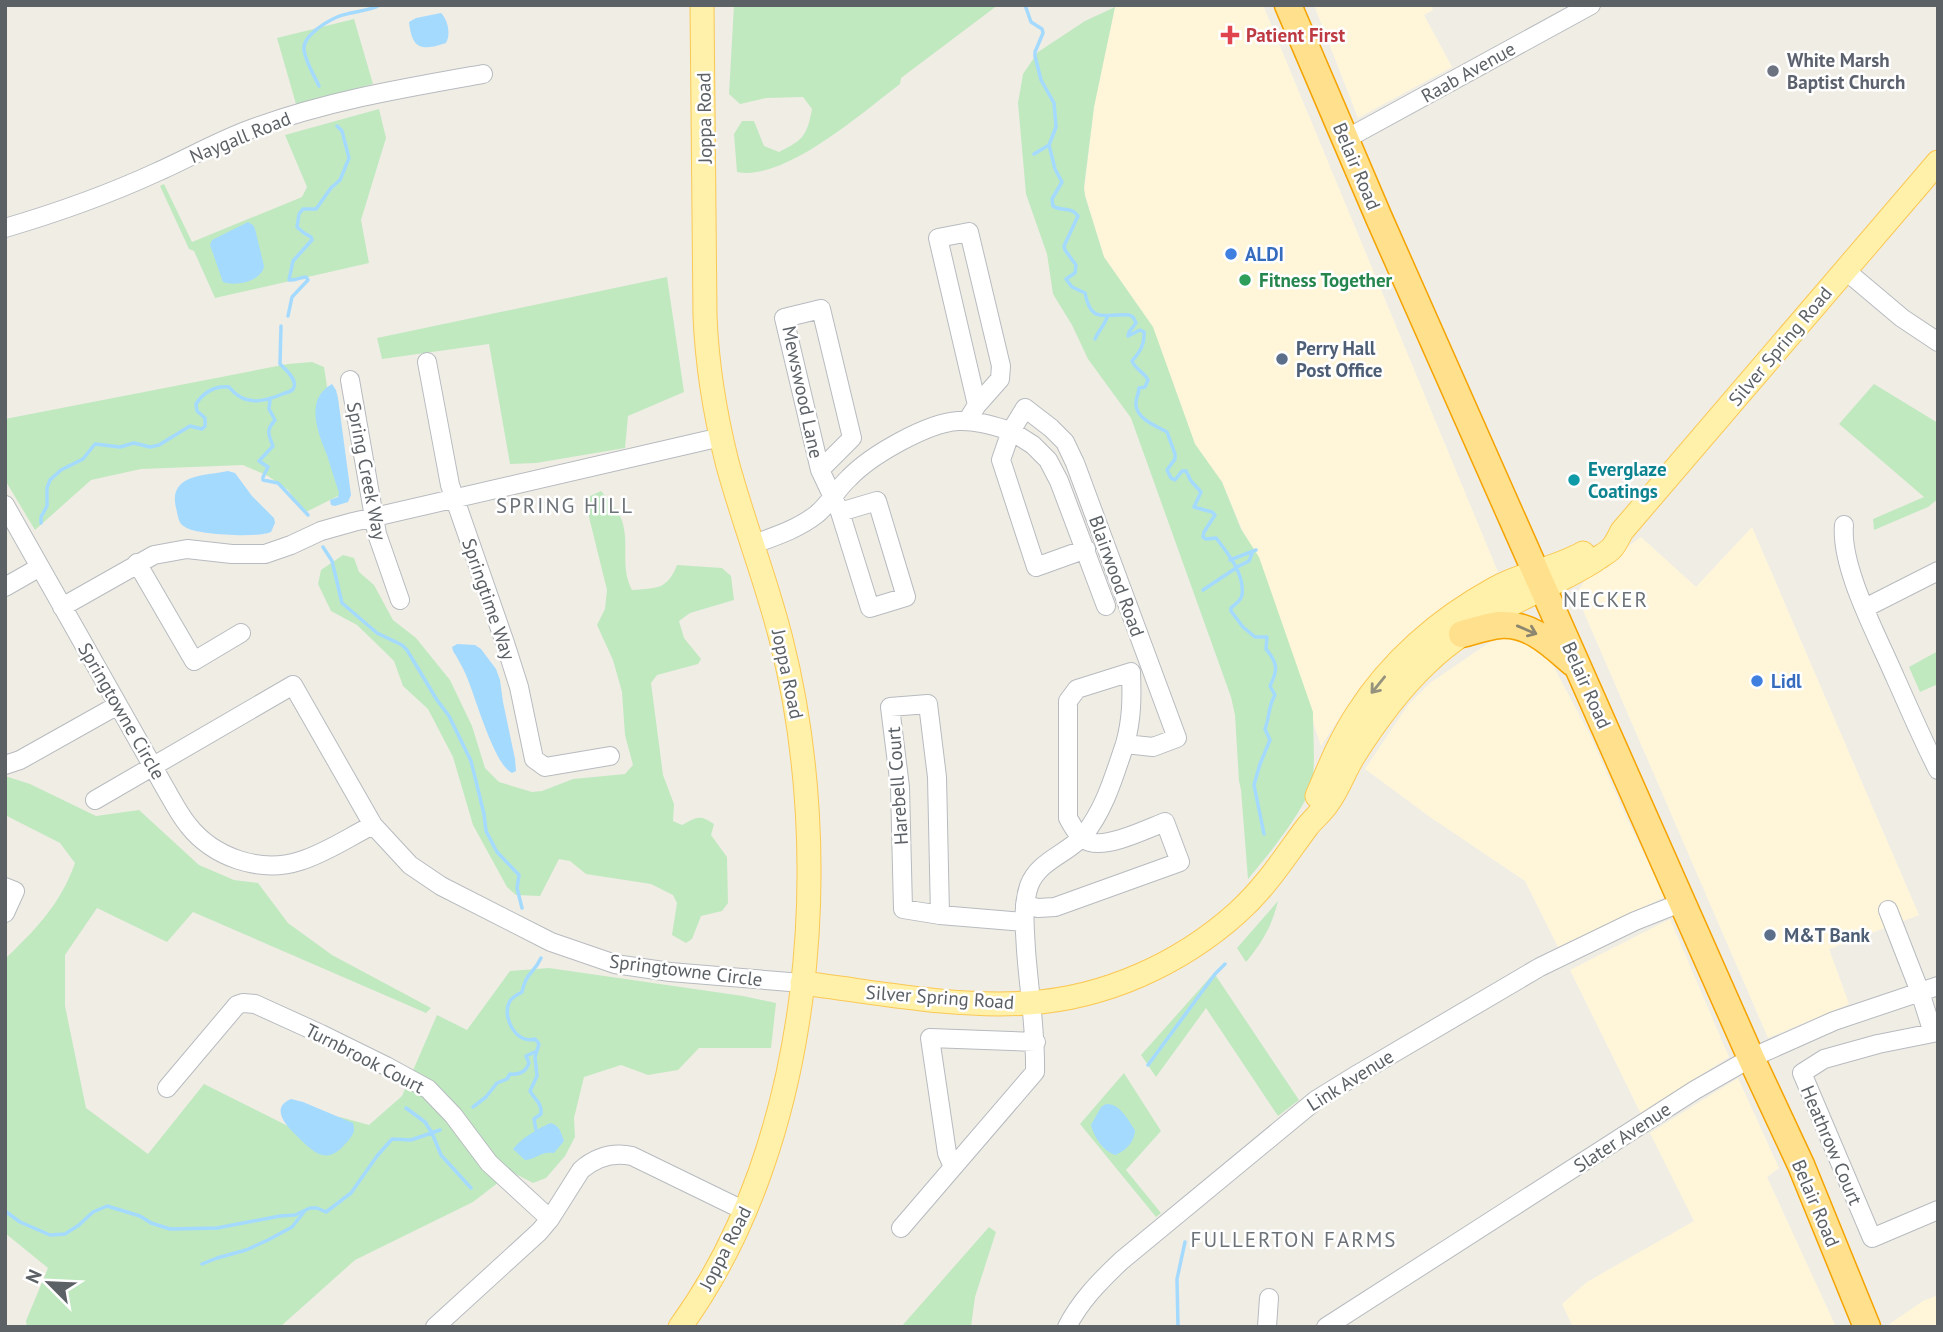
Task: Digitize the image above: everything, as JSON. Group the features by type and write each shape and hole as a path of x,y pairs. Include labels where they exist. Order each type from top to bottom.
{"highway":[{"name":"Belair Road","path":"1288,5 1379,218 1751,1058 1801,1165 1867,1327"},
{"path":"1462,634 1499,625 1514,625 1544,638 1580,670"}],"main road":[{"name":"Joppa Road","path":"680,1327 712,1277 746,1211 776,1121 791,1055 802,983 809,871 803,758 788,668 754,544 732,478 711,385 706,341 702,5"},
{"name":"Silver Spring Road","path":"1308,826 1316,797 1339,745 1374,689 1396,664 1448,618 1496,588 1540,580 1564,579 1611,549 1622,531 1938,162"},
{"name":"Silver Spring Road","path":"802,983 943,1001 1030,1003 1087,993 1114,985 1147,973 1193,948 1255,896 1328,803 1352,759 1393,700 1438,651 1511,605 1540,580"}],"street":[{"name":"Raab Avenue","path":"1346,139 1591,5"},
{"name":"Naygall Road","path":"5,228 83,203 153,174 210,146 274,121 346,100 483,74"},
{"path":"967,421 1000,379 1002,366 968,232 938,239 977,405"},
{"path":"1845,270 1894,311 1938,342"},
{"name":"Mewswood Lane","path":"820,470 852,439 821,309 784,318 820,470 837,505 870,608 906,597 877,501 837,505"},
{"name":"Springtime Way","path":"428,362 450,485 519,687 534,759 545,767 610,756"},
{"name":"Spring Creek Way","path":"350,380 373,517 400,600"},
{"name":"Blairwood Road","path":"1011,431 1025,408 1065,442 1177,738 1153,747 1125,744"},
{"path":"754,544 798,527 837,505 846,480 862,465 884,451 939,425 956,421 990,424 1011,431 1033,445 1048,460 1059,481 1107,606"},
{"path":"1011,431 1001,460 1036,567 1086,549"},
{"path":"62,607 154,555 187,549 232,554 265,554 321,531 373,517 721,437"},
{"name":"Springtowne Circle","path":"5,505 188,825 221,852 245,862 272,865 297,862 321,853 373,825 410,864 441,886 573,951 615,964 649,969 802,983"},
{"path":"1844,525 1846,553 1865,608 1938,770"},
{"path":"137,563 194,661 242,633"},
{"path":"5,587 40,567"},
{"path":"1865,608 1938,570"},
{"path":"901,1228 1035,1072 1036,1042 1030,1003 1025,914 1030,884 1038,871 1082,837 1103,806 1125,744 1132,712 1131,672 1077,689 1068,701 1068,818 1082,837"},
{"path":"95,800 293,685 373,825"},
{"name":"Harebell Court","path":"940,915 937,777 928,704 890,707 900,787 903,909 940,915 1025,914 1038,908 1055,907 1180,862 1165,822 1101,843 1087,841 1082,837"},
{"path":"5,765 20,760 118,705"},
{"path":"5,887 15,891 5,913"},
{"name":"Link Avenue","path":"1067,1327 1082,1302 1121,1261 1316,1100 1541,967 1635,921 1683,902"},
{"name":"Heathrow Court","path":"1888,910 1936,1032 1824,1059 1802,1073 1872,1238 1938,1210"},
{"name":"Slater Avenue","path":"1326,1327 1695,1090 1751,1058 1834,1021 1938,986"},
{"name":"Turnbrook Court","path":"167,1088 237,1005 254,1004 321,1034 428,1089 441,1100 489,1163 550,1219"},
{"path":"953,1167 947,1153 930,1038 1036,1042"},
{"path":"435,1327 550,1219 581,1170 594,1161 613,1154 624,1154 746,1211"},
{"path":"1267,1327 1269,1298"}],"shaded area":[{"path":"1263,5 1498,572 1454,602 1379,666 1356,693 1321,746 1276,610 1222,482 1195,444 1153,327 1104,257 1084,191 1094,107 1115,7"},
{"path":"1314,5 1431,5 1433,10 1424,15 1452,67 1358,118"},
{"path":"1752,527 1919,915 1829,949 1849,1004 1768,1038 1576,594 1588,575 1641,537 1696,587"},
{"path":"1504,636 1519,637 1546,652 1591,737 1665,897 1558,947 1525,881 1365,769 1408,705 1430,683 1493,640"},
{"path":"1670,919 1729,1057 1641,1114 1570,970"},
{"path":"1738,1078 1779,1168 1767,1177 1836,1327 1573,1327 1562,1304 1587,1282 1694,1221 1650,1133"},
{"path":"1938,1295 1938,1327 1889,1327 1888,1325 1923,1301"}],"green space":[{"path":"734,5 998,5 901,78 900,84 845,127 822,142 777,166 756,172 737,172 734,134 742,121 754,121 764,146 779,152 803,136 812,109 803,97 766,98 740,104 729,94"},
{"path":"1115,7 1094,107 1085,196 1104,257 1153,327 1195,444 1222,482 1241,529 1259,557 1313,712 1314,770 1310,789 1286,830 1248,879 1235,715 1231,697 1131,418 1088,359 1053,294 1047,254 1026,194 1018,103 1023,74 1038,52 1085,21"},
{"path":"354,19 373,84 296,104 277,38"},
{"path":"379,109 386,138 361,220 369,263 215,298 160,186 164,184 192,242 302,197 307,187 285,135"},
{"path":"667,277 684,392 628,416 625,448 536,463 510,464 489,344 382,359 377,338"},
{"path":"312,362 324,367 344,493 304,513 288,490 268,476 243,465 141,469 91,480 35,530 5,480 5,419 288,364"},
{"path":"1874,384 1938,423 1938,499 1928,507 1874,530 1873,519 1924,497 1839,424"},
{"path":"601,491 622,519 626,573 632,590 660,586 669,579 677,565 722,568 731,576 734,600 690,613 679,621 684,638 701,659 698,664 657,675 651,683 663,775 674,804 673,821 682,825 701,818 714,824 711,835 727,857 728,903 722,911 701,916 692,939 686,943 672,935 677,903 673,895 651,884 586,874 570,861 559,859 540,896 516,895 507,887 473,825 453,757 428,709 403,686 394,661 357,625 331,611 318,584 321,570 343,555 354,558 359,572 374,585 393,620 416,638 450,680 472,726 485,768 499,782 532,792 573,779 625,774 633,765 625,735 622,692 613,660 597,625 605,609 607,590 587,509 588,497"},
{"path":"1938,651 1938,684 1920,692 1909,667"},
{"path":"5,776 30,784 96,816 139,810 199,865 234,880 258,883 288,923 332,955 431,1008 426,1013 193,912 167,942 97,908 65,955 65,1006 86,1108 148,1154 204,1084 306,1135 319,1119 340,1117 369,1125 402,1096 437,1015 467,1030 510,971 549,968 776,1003 771,1048 699,1048 678,1070 648,1075 621,1065 584,1077 574,1118 575,1137 565,1156 546,1178 533,1183 512,1172 473,1202 355,1260 280,1327 27,1327 26,1321 48,1268 5,1233 5,959 46,916 62,892 75,863 60,843 5,815"},
{"path":"1278,901 1266,934 1246,962 1237,948"},
{"path":"1214,973 1299,1100 1278,1116 1206,1008 1156,1077 1141,1055"},
{"path":"1124,1073 1161,1131 1126,1170 1161,1213 1156,1217 1080,1124"},
{"path":"989,1227 996,1232 975,1297 971,1327 901,1327"}],"water":[{"path":"441,13 448,27 446,43 431,47 420,46 413,38 409,22"},
{"path":"248,222 255,229 264,266 262,271 248,282 223,282 210,245 212,240"},
{"path":"332,384 338,398 351,495 348,502 335,506 331,505 330,500 338,497 339,493 316,417 318,398 323,390"},
{"path":"228,471 235,473 252,496 274,518 271,532 254,535 214,534 191,530 181,524 176,508 177,489 190,479"},
{"path":"457,644 475,645 496,669 515,759 516,771 512,773 498,757 492,744 466,675 453,651 452,647"},
{"path":"291,1099 353,1123 352,1136 333,1154 321,1155 316,1152 294,1133 282,1118 281,1107"},
{"path":"1106,1104 1119,1109 1135,1130 1129,1145 1115,1155 1100,1143 1091,1125 1101,1107"},
{"path":"550,1123 558,1127 564,1141 554,1153 545,1153 525,1160 513,1149 525,1137"}],"waterway":[{"path":"319,86 305,55 304,45 307,40 321,26 337,17 380,5"},
{"path":"1025,5 1031,22 1042,29 1035,56 1041,80 1054,103 1056,127 1049,145 1055,169 1062,182 1052,199 1053,206 1072,211 1078,216 1064,246 1076,265 1075,273 1066,279 1072,287 1085,293 1091,310 1095,313 1133,317 1136,323 1128,336 1140,330 1144,332 1141,348 1132,361 1148,380 1145,387 1139,388 1137,410 1148,422 1167,432 1175,454 1175,459 1167,470 1171,478 1175,480 1182,471 1186,471 1201,492 1194,507 1215,515 1203,537 1216,538 1238,572 1242,595 1231,611 1255,637 1267,637 1266,649 1275,663 1270,686 1275,695 1265,729 1270,740 1254,785 1264,834"},
{"path":"288,316 292,297 308,280 306,277 289,280 293,261 312,240 297,227 299,214 303,209 316,209 340,180 349,158 342,131 337,126"},
{"path":"1034,154 1049,145"},
{"path":"1095,339 1107,317"},
{"path":"41,523 47,506 50,480 61,470 83,459 95,444 120,447 134,443 150,447 159,445 190,426 202,429 205,426 205,418 197,411 196,404 206,393 219,387 229,387 242,398 255,401 270,399 292,390 294,381 280,364 281,326"},
{"path":"270,400 269,409 275,420 269,432 273,446 259,461 268,467 263,480 278,483 308,515"},
{"path":"323,547 332,561 342,603 377,633 407,650 449,716 471,761 486,831 497,852 519,875 517,888 522,908"},
{"path":"1230,560 1256,550"},
{"path":"1203,590 1249,561 1253,551"},
{"path":"536,1130 534,1119 541,1114 541,1110 530,1091 537,1076 535,1057 539,1044 535,1039 528,1040 517,1034 509,1023 507,1009 511,999 522,992 541,958"},
{"path":"1148,1065 1225,964"},
{"path":"473,1107 486,1097 497,1083 507,1079 510,1074 524,1071 529,1063 526,1056 537,1051"},
{"path":"406,1108 425,1122 441,1155 471,1188"},
{"path":"5,1211 20,1222 50,1235 65,1234 93,1212 107,1206 170,1229 217,1228 295,1215 310,1208 326,1212 351,1193 392,1139 411,1140 440,1130"},
{"path":"202,1264 268,1240 292,1227 304,1212"},
{"path":"1178,1327 1177,1279 1185,1242"}],"place":[{"name":"Patient First","path":"1230,35"},
{"name":"White Marsh Baptist Church","path":"1773,71"},
{"name":"ALDI","path":"1231,254"},
{"name":"Fitness Together","path":"1245,280"},
{"name":"Perry Hall Post Office","path":"1282,359"},
{"name":"Everglaze Coatings","path":"1574,480"},
{"name":"Lidl","path":"1757,681"},
{"name":"M&T Bank","path":"1770,935"}],"district":[{"name":"SPRING HILL","path":"565,505"},
{"name":"NECKER","path":"1606,599"},
{"name":"FULLERTON FARMS","path":"1294,1239"}]}
